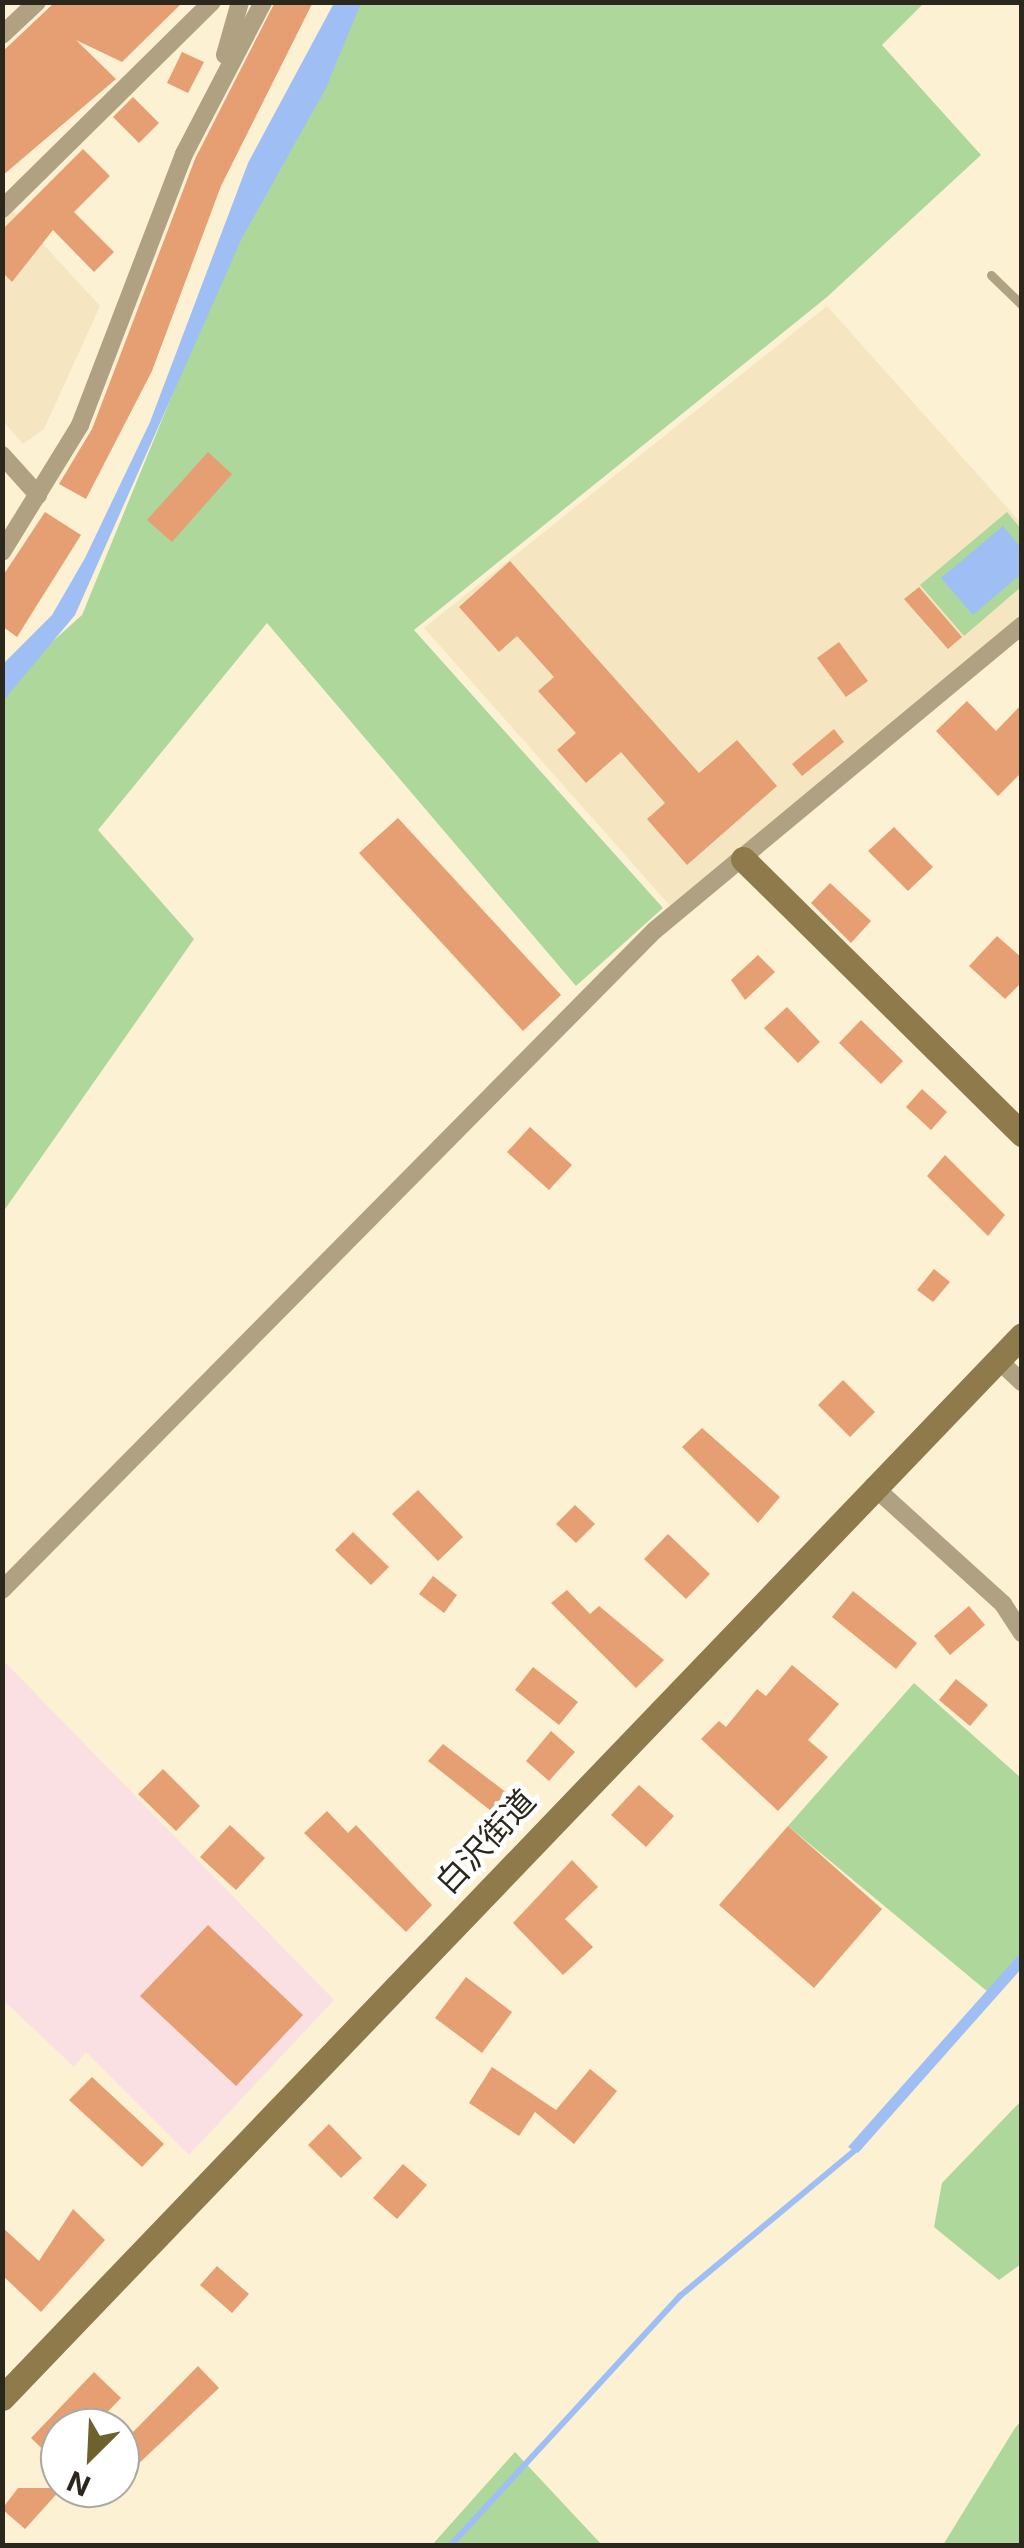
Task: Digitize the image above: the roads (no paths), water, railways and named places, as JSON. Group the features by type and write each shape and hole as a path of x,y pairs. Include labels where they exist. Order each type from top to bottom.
{"main road":[{"path":"743,859 1022,1134"},
{"name":"白沢街道","path":"2,2398 1022,1335"}],"street":[{"path":"2,35 37,2"},
{"path":"2,208 212,2"},
{"path":"2,552 80,425 222,69 240,2"},
{"path":"222,69 263,2"},
{"path":"2,454 38,495"},
{"path":"2,1590 655,930 1022,624"},
{"path":"998,1359 1022,1382"},
{"path":"873,1486 1022,1632"}],"lane":[{"path":"992,274 1022,305"}],"water":[{"path":"334,3 361,3 326,88 242,238 75,615 3,701 3,664 52,615 85,558 150,422 248,163"},
{"path":"1003,526 1021,548 1021,574 973,615 941,578"},
{"path":"1021,1952 1021,1969 858,2153 848,2147"}],"waterway":[{"path":"450,2546 680,2296 860,2146"}]}
